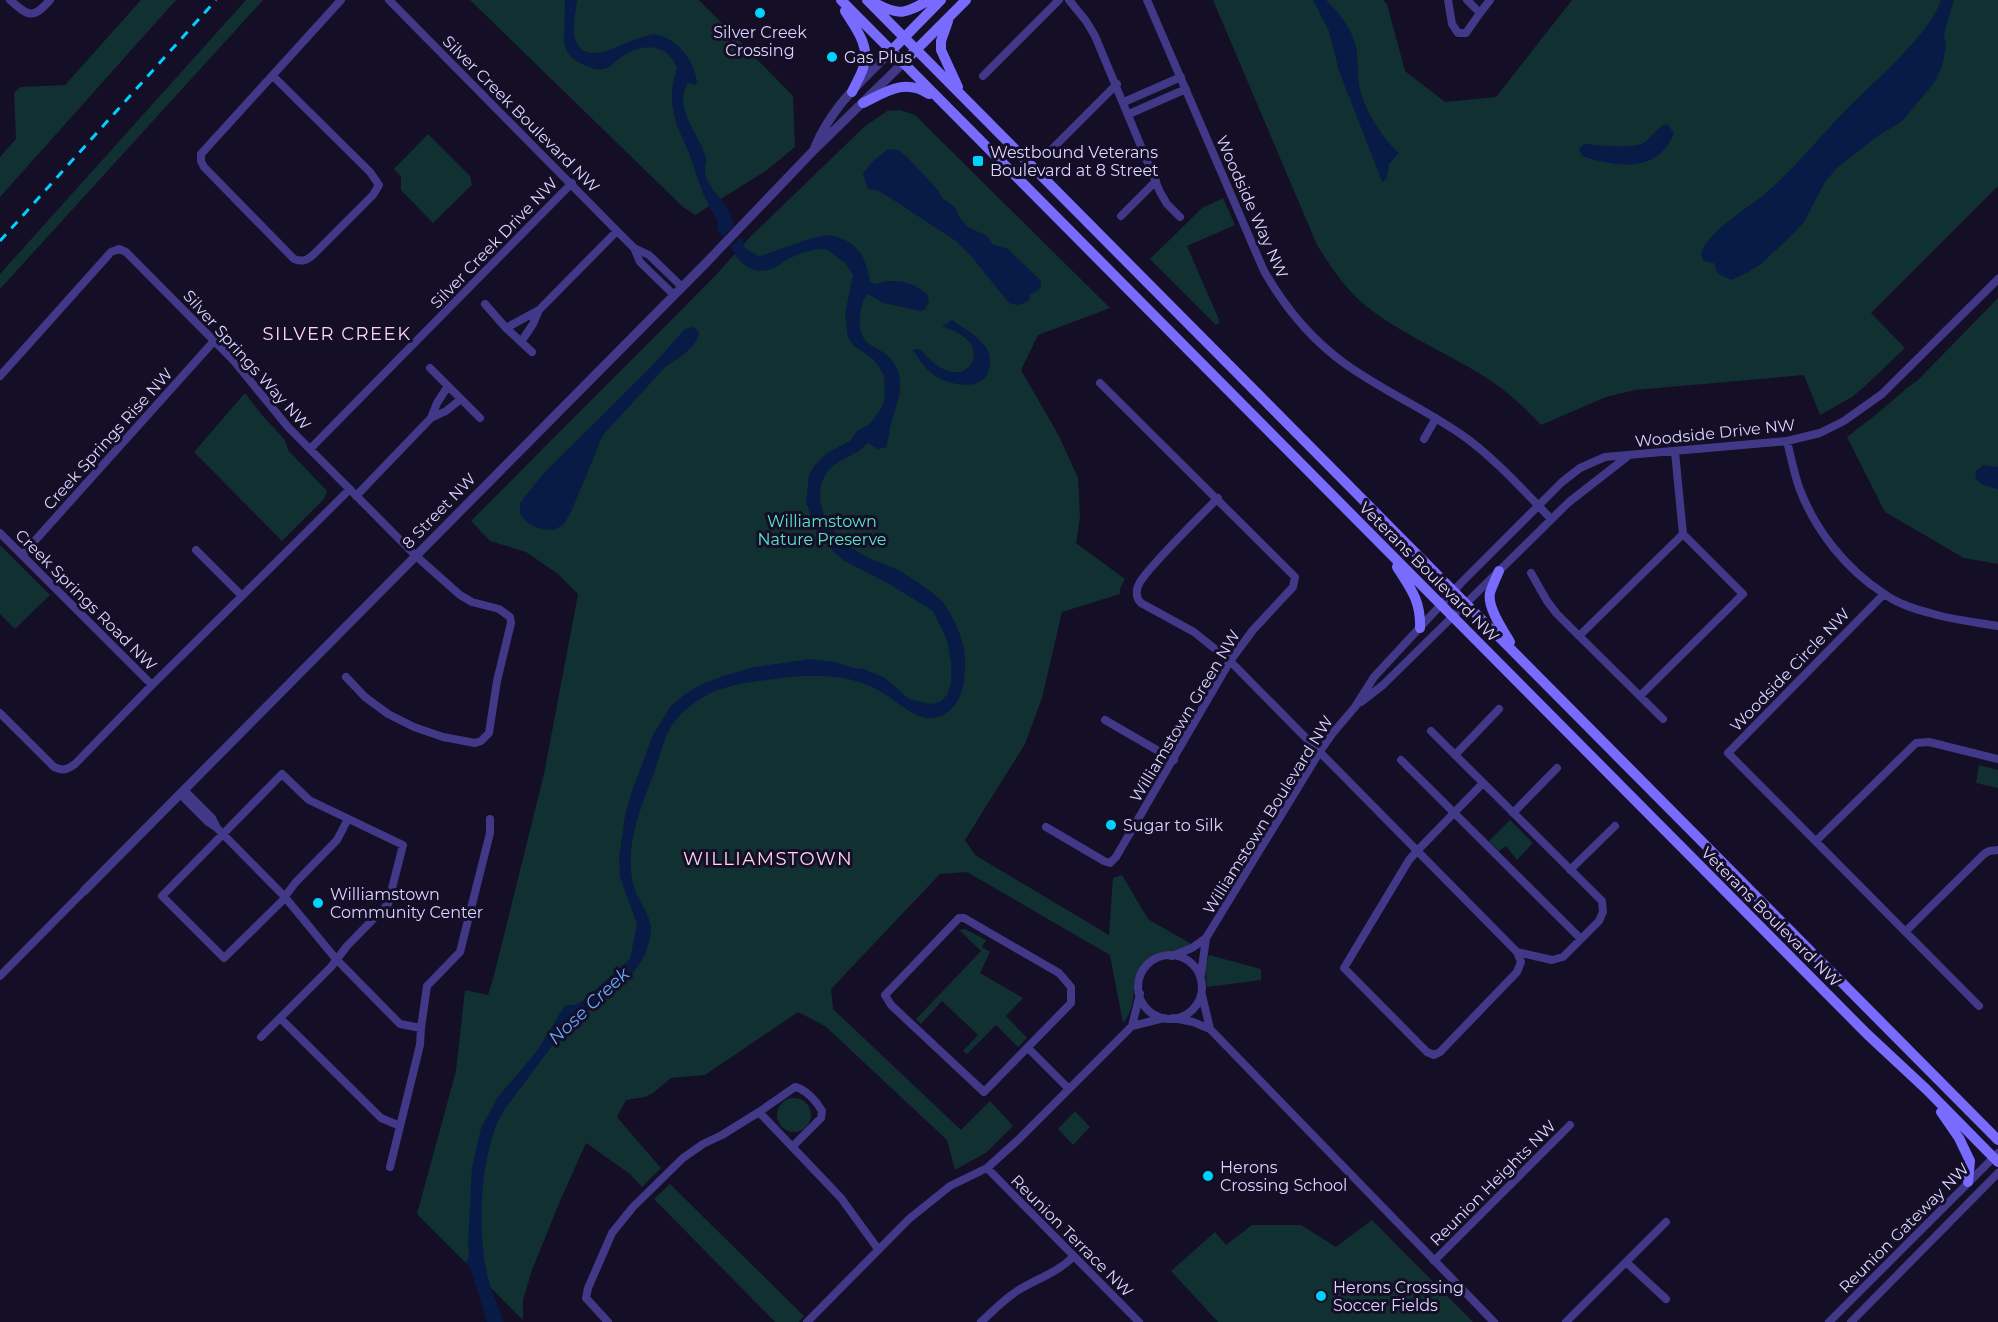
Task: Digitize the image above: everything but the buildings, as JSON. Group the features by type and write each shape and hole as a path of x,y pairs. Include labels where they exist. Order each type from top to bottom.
{"main road":[{"name":"Veterans Boulevard NW","path":"840,0 1867,1034 1996,1157"},
{"path":"840,0 866,51 865,64 852,92"},
{"name":"Veterans Boulevard NW","path":"868,0 1998,1140"},
{"path":"868,0 890,11 900,13 909,11 929,0"},
{"name":"8 Street NW","path":"891,51 941,0"},
{"name":"8 Street NW","path":"903,63 966,0"},
{"path":"949,17 941,41 941,51 962,96"},
{"path":"862,104 904,86 920,88 941,101"},
{"path":"1386,549 1417,598 1420,628"},
{"path":"1499,570 1489,601 1500,625 1524,662"},
{"path":"1926,1089 1967,1153 1970,1161 1968,1182"}],"street":[{"path":"10,0 27,14 33,15 38,13 50,0"},
{"path":"273,75 370,172 379,184 373,195 313,255 300,261 294,259 204,167 201,154 341,0"},
{"name":"Silver Creek Boulevard NW","path":"389,0 634,248 649,255 682,287"},
{"path":"983,76 1059,0"},
{"path":"1069,0 1095,36 1164,200 1180,217"},
{"name":"Woodside Way NW","path":"1147,0 1264,271 1278,296 1319,342 1344,363 1468,439 1490,457 1551,519"},
{"path":"1448,0 1452,24 1458,33 1466,33 1490,0"},
{"path":"1467,0 1480,13"},
{"name":"8 Street NW","path":"814,150 823,128 835,109 891,51"},
{"name":"8 Street NW","path":"84,891 744,225 814,150 903,63"},
{"path":"1124,102 1181,77"},
{"path":"1053,147 1117,84"},
{"path":"1129,114 1186,89"},
{"path":"1120,216 1156,181"},
{"name":"Silver Creek Drive NW","path":"310,449 572,183"},
{"path":"506,328 539,310 617,231"},
{"name":"Silver Creek Boulevard NW","path":"634,248 640,262 674,295"},
{"name":"Silver Springs Way NW","path":"0,376 111,252 119,249 134,259 248,377 276,414 416,556 460,595 472,602 499,609 510,617 511,623 497,681 489,733 481,741 475,743 443,737 414,727 388,714 365,697 346,678"},
{"name":"Woodside Drive NW","path":"1441,605 1562,482 1580,468 1605,457 1787,441 1820,432 1844,421 1882,394 1998,279"},
{"path":"485,304 532,352"},
{"path":"521,342 539,310"},
{"name":"Creek Springs Rise NW","path":"22,555 214,341"},
{"path":"430,368 480,418"},
{"name":"Williamstown Green NW","path":"1046,827 1099,859 1110,862 1120,852 1230,662 1253,630 1293,587 1295,577 1100,383"},
{"path":"431,418 448,386"},
{"path":"0,713 49,762 62,771 75,764 242,596 431,418 446,411 461,399"},
{"path":"1424,439 1436,418"},
{"path":"1787,441 1799,489 1822,532 1837,553 1884,594 1930,614 1998,626"},
{"path":"1640,696 1743,594 1683,534 1675,452"},
{"name":"Woodside Drive NW","path":"1452,616 1551,519 1628,456"},
{"path":"1218,498 1170,547 1140,582 1137,599 1194,632 1230,662 1319,753 1417,851 1517,952 1521,962 1517,972 1440,1052 1434,1055 1427,1052 1344,968 1409,860 1417,851 1483,783"},
{"name":"Creek Springs Road NW","path":"0,533 152,685"},
{"path":"1579,636 1683,534"},
{"path":"196,550 242,596"},
{"path":"1531,573 1557,614 1663,719"},
{"name":"Woodside Circle NW","path":"1884,594 1728,753 1979,1006"},
{"name":"Williamstown Boulevard NW","path":"1201,979 1206,938 1319,753 1355,707 1374,677 1441,605"},
{"name":"Williamstown Boulevard NW","path":"1355,707 1383,685 1452,616"},
{"path":"1455,755 1499,709"},
{"path":"1105,720 1174,760"},
{"path":"1431,731 1602,901 1604,912 1599,921 1563,957 1552,960 1517,952"},
{"path":"1816,841 1916,743 1929,742 1998,759"},
{"path":"1401,760 1581,939"},
{"path":"1513,813 1557,768"},
{"path":"261,1037 331,967 388,904 402,845 309,800 282,774 220,830 162,896 224,958 337,840 348,819"},
{"path":"182,792 212,818 220,830 284,896 336,959 400,1024 420,1028"},
{"path":"390,1167 420,1046 420,1028 427,986 460,952 490,833 490,819"},
{"path":"1570,870 1615,826"},
{"path":"1906,931 1984,854 1998,850"},
{"path":"0,976 84,891"},
{"path":"959,918 964,918 1059,973 1071,987 1071,1003 1028,1048 984,1092 891,1005 885,995 959,918"},
{"name":"Williamstown Boulevard NW","path":"1172,956 1192,948 1206,938"},
{"path":"1210,1029 1204,1009 1201,979 1192,964 1181,957 1172,956 1157,958 1148,965 1141,976 1139,987 1142,1000 1150,1011 1169,1018 1193,1022 1210,1029 1494,1322"},
{"path":"1132,1026 1181,1017 1191,1012 1202,992"},
{"path":"807,1322 909,1219 950,1186 987,1168 1018,1140 1132,1026 1140,994"},
{"path":"280,1018 381,1118 400,1126"},
{"path":"1028,1048 1069,1089"},
{"path":"608,1322 586,1298 588,1288 612,1233 633,1207 683,1158 759,1112 795,1087 800,1088 811,1098 822,1112 820,1118 793,1146"},
{"path":"759,1112 841,1198 878,1248"},
{"name":"Reunion Heights NW","path":"1434,1261 1570,1125"},
{"name":"Reunion Gateway NW","path":"1829,1322 1968,1182 1996,1157"},
{"name":"Reunion Terrace NW","path":"987,1168 1139,1322"},
{"name":"Reunion Gateway NW","path":"1854,1321 1998,1173"},
{"path":"1566,1322 1666,1222"},
{"path":"981,1322 1018,1290 1050,1274 1073,1257"},
{"path":"1626,1262 1666,1299"},
{"path":"1843,1308 1854,1321"}],"green space":[{"path":"141,0 176,0 0,197 0,157 16,139 14,93 20,87 65,85"},
{"path":"246,0 263,0 0,289 0,274"},
{"path":"470,0 699,0 793,96 795,147 767,170 695,215 683,207"},
{"path":"1213,0 1383,0 1387,4 1405,71 1445,102 1496,97 1572,0 1998,0 1998,186 1871,313 1905,348 1852,397 1820,415 1804,375 1635,390 1606,397 1541,425 1493,382 1409,335 1366,306 1339,277 1317,245"},
{"name":"Williamstown Nature Preserve","path":"900,110 915,115 1110,308 1038,335 1021,370 1059,436 1078,478 1080,517 1076,543 1125,579 1120,594 1062,612 1042,698 1025,744 965,840 975,855 1109,935 1113,878 1122,875 1148,919 1193,945 1155,955 1143,964 1135,979 1129,1014 1123,1023 1110,955 967,872 940,874 831,989 833,1009 961,1130 990,1101 1013,1126 987,1152 955,1170 947,1140 825,1026 798,1012 705,1075 671,1078 645,1097 626,1100 617,1117 661,1168 642,1187 630,1174 586,1143 532,1270 523,1300 523,1320 417,1214 456,1071 465,990 488,995 493,979 544,774 578,594 558,574 526,552 490,541 471,521 715,276 750,237 864,127 887,111"},
{"path":"428,134 470,176 472,185 433,223 401,190 401,177 394,169"},
{"path":"1223,198 1235,225 1187,246 1220,322 1216,325 1150,259 1202,208"},
{"path":"1998,298 1998,564 1964,558 1885,512 1847,437 1917,381"},
{"path":"245,393 285,440 288,450 327,491 324,499 282,541 194,452"},
{"path":"0,545 50,595 15,629 0,614"},
{"path":"1979,765 1998,770 1998,788 1976,783"},
{"path":"1510,820 1533,843 1517,860 1506,846 1499,851 1489,841"},
{"path":"965,929 986,940 982,947 990,952 980,973 1023,998 1006,1016 1027,1038 1018,1047 996,1025 967,1054 963,1051 978,1035 942,1001 921,1024 916,1019 981,951 959,930"},
{"path":"1209,955 1261,969 1261,980 1207,987 1205,968"},
{"path":"794,1098 806,1103 811,1115 806,1127 794,1132 782,1127 777,1115 782,1103"},
{"path":"1075,1111 1090,1127 1073,1145 1058,1129"},
{"path":"670,1184 804,1316 799,1322 775,1322 654,1199"},
{"name":"Herons Crossing Soccer Fields","path":"1372,1220 1473,1322 1218,1322 1171,1271 1215,1232 1226,1245 1252,1225 1301,1225 1336,1247"}],"water":[{"path":"565,0 577,0 575,38 580,48 586,52 600,53 653,34 676,44 688,57 697,82 695,85 688,83 683,102 685,112 706,158 706,177 728,210 734,226 723,237 676,121 672,93 677,68 672,59 666,52 650,47 632,51 604,69 596,69 573,59 564,44"},
{"path":"1313,0 1326,0 1347,25 1356,48 1361,94 1380,131 1399,153 1389,164 1387,177 1383,182 1339,71 1329,31"},
{"path":"1941,0 1954,0 1944,34 1946,46 1943,62 1937,78 1901,122 1879,135 1837,168 1825,182 1804,222 1761,264 1731,280 1717,273 1714,263 1703,261 1701,253 1713,235 1777,183 1898,59 1925,28"},
{"path":"1667,124 1674,133 1667,146 1647,161 1635,164 1608,163 1582,156 1579,149 1584,144 1633,146 1645,142 1660,127"},
{"path":"888,149 898,150 907,157 938,190 942,198 956,208 959,217 968,227 987,236 992,244 1008,249 1041,281 1040,288 1030,294 1030,299 1020,304 1009,303 956,241 877,190 868,189 863,174 872,162"},
{"name":"Nose Creek","path":"827,235 845,240 858,250 866,264 870,282 875,284 895,281 915,286 927,294 929,302 921,311 883,303 868,294 865,298 860,315 860,328 867,342 892,360 899,376 899,396 886,447 878,449 868,443 832,467 821,484 821,505 829,524 843,541 869,558 907,575 943,603 956,625 964,647 965,671 961,693 946,713 934,718 926,718 918,716 863,683 836,677 794,677 747,683 715,691 693,704 674,722 663,745 640,811 631,855 633,884 651,926 646,951 641,962 629,977 560,1035 504,1110 496,1126 485,1167 482,1235 487,1274 504,1322 487,1322 471,1270 466,1263 469,1255 472,1168 481,1128 498,1097 537,1051 564,1007 584,1000 630,959 637,924 620,877 619,858 625,816 653,735 670,707 700,685 723,676 755,667 810,659 864,669 885,678 909,699 926,703 934,704 941,701 947,695 951,684 951,663 947,640 933,611 891,585 843,560 816,530 806,502 809,475 814,466 827,453 850,441 858,430 869,425 882,407 885,396 884,376 879,367 873,359 853,345 848,337 845,314 853,275 845,263 826,249 805,252 772,269 762,271 750,268 740,261 731,246 742,237 745,248 758,256"},
{"path":"952,320 978,338 988,352 990,364 988,374 974,384 955,384 937,377 925,367 913,350 920,349 935,364 949,371 960,372 969,367 974,358 970,343 961,335 942,326"},
{"path":"693,327 699,335 693,346 666,366 603,435 564,524 554,530 541,529 529,524 520,514 520,503 543,474 649,369 685,329"},
{"path":"1983,465 1998,467 1998,489 1982,484 1977,479 1976,471"}],"railway":[{"path":"0,241 216,0"}],"place":[{"name":"Silver Creek Crossing","path":"760,13"},
{"name":"Gas Plus","path":"832,57"},
{"name":"Westbound Veterans Boulevard at 8 Street","path":"978,161"},
{"name":"Sugar to Silk","path":"1111,825"},
{"name":"Williamstown Community Center","path":"318,903"},
{"name":"Herons Crossing School","path":"1208,1176"},
{"name":"Herons Crossing Soccer Fields","path":"1321,1296"}],"district":[{"name":"SILVER CREEK","path":"337,334"},
{"name":"WILLIAMSTOWN","path":"768,859"}]}
